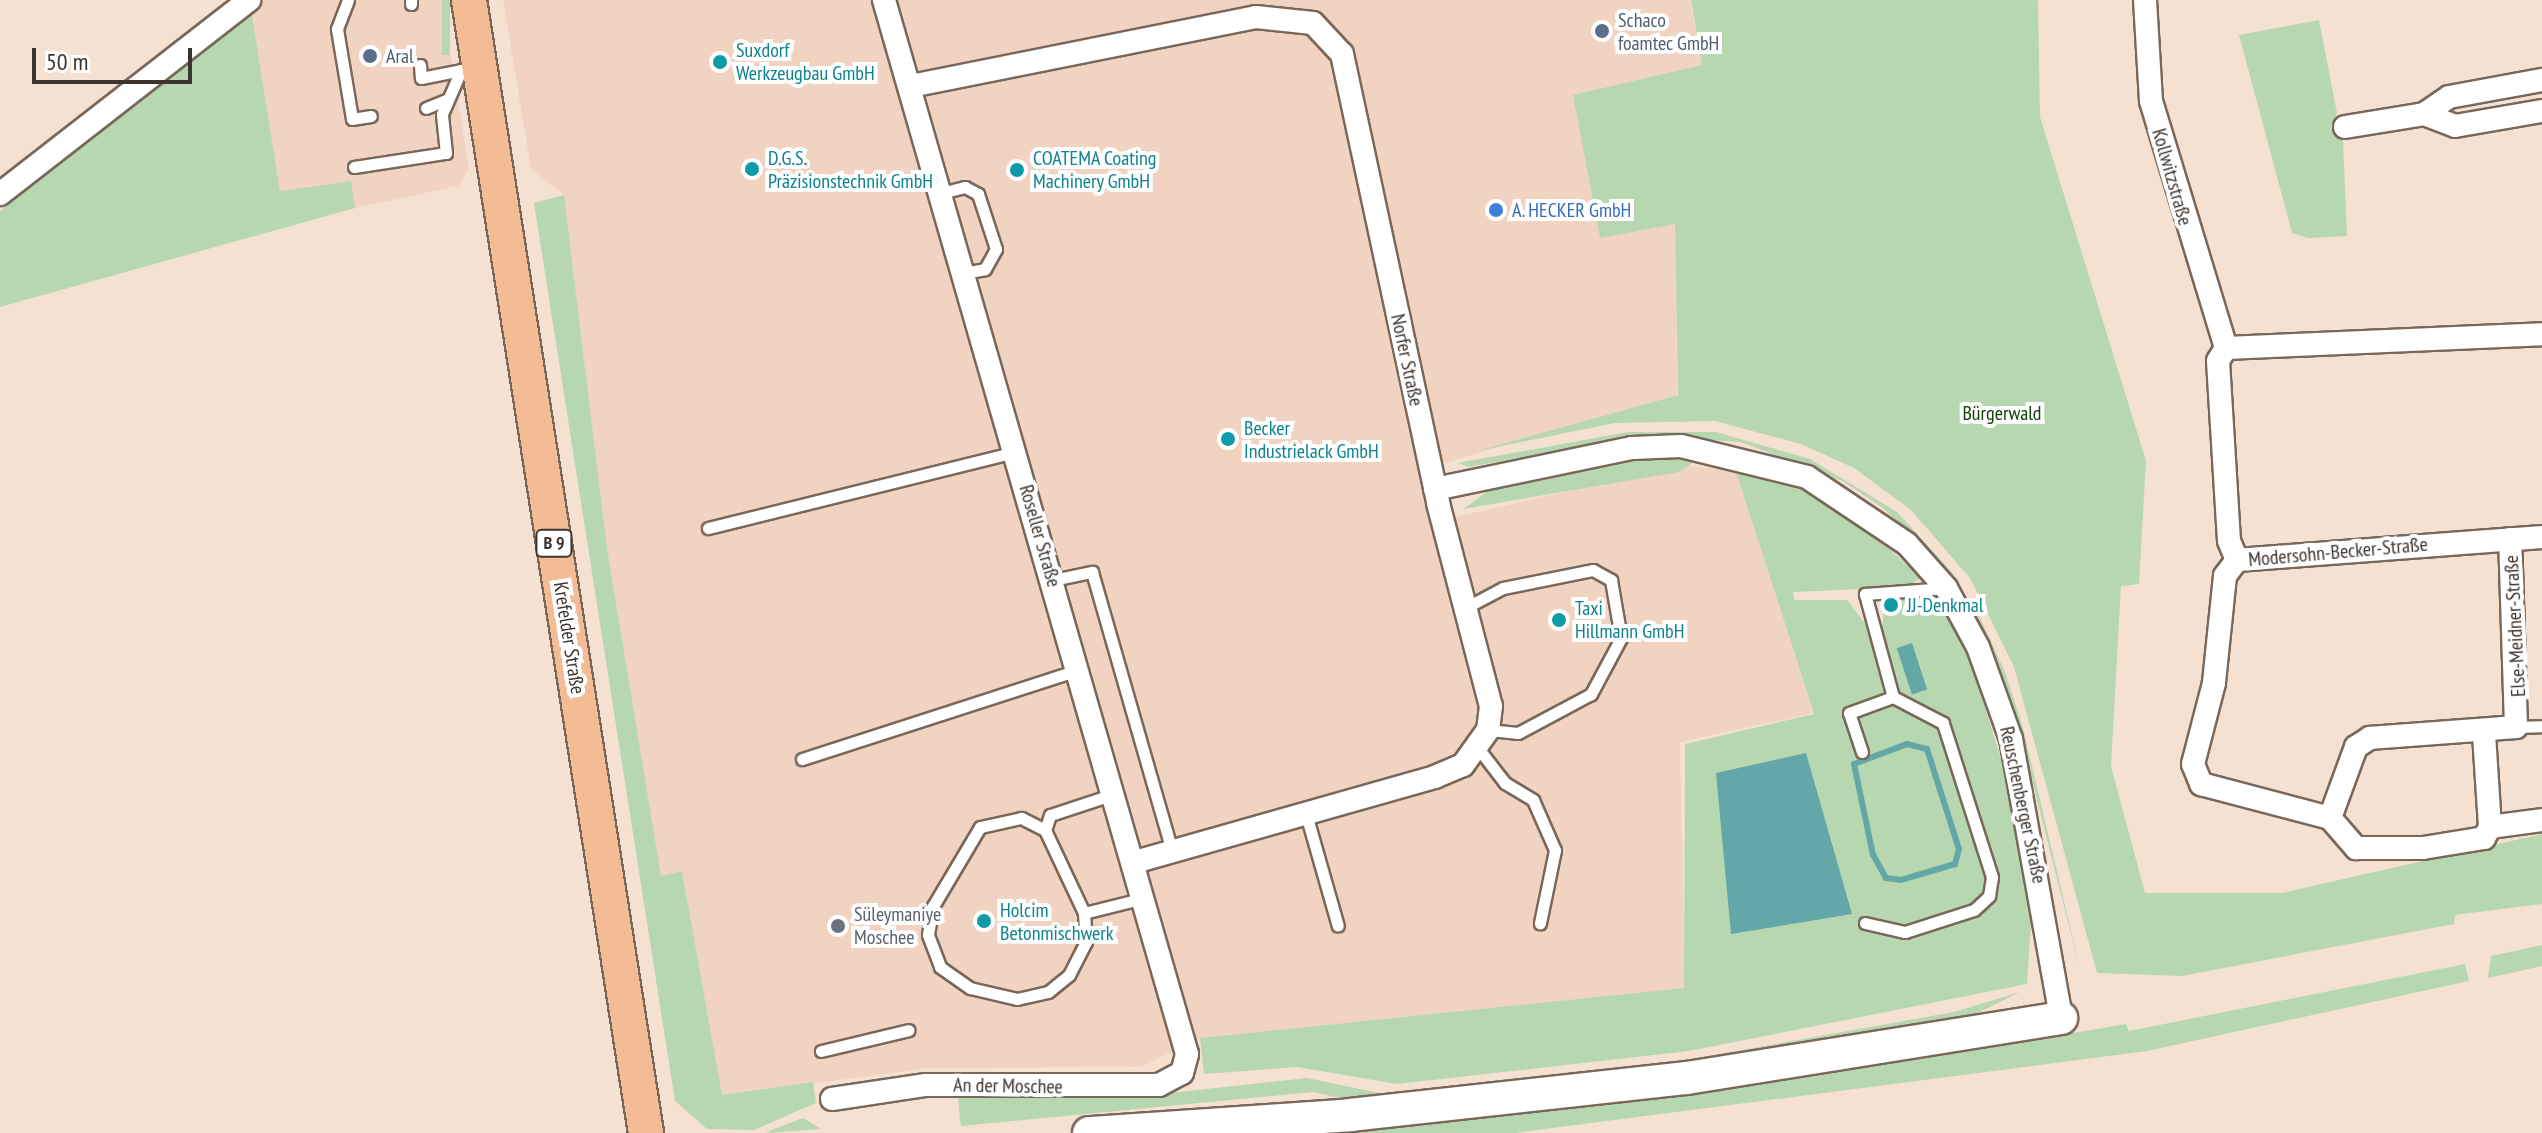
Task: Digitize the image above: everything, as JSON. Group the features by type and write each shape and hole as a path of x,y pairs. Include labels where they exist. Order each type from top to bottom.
{"main road":[{"name":"Krefelder Straße","path":"469,0 470,69 646,1133"},
{"path":"1089,1133 1350,1115 1687,1078 2061,1018"}],"street":[{"path":"0,194 249,0"},
{"name":"Roseller Straße","path":"884,0 1144,898 1187,1054 1182,1073"},
{"name":"Kollwitzstraße","path":"2145,0 2151,101 2226,348 2218,361 2224,459"},
{"name":"Norfer Straße","path":"911,86 1256,17 1290,16 1328,33 1350,83 1435,489 1491,706 1483,739"},
{"path":"2345,127 2424,114 2449,97 2542,80"},
{"path":"2424,114 2455,126 2542,111"},
{"path":"2226,348 2542,334"},
{"name":"Reuschenberger Straße","path":"1435,489 1632,448 1681,446 1746,457 1807,477 1865,510 1946,588 1978,647 2011,739 2061,1018"},
{"name":"Modersohn-Becker-Straße","path":"2224,459 2229,541 2237,560 2542,537"},
{"name":"Else-Meidner-Straße","path":"2330,818 2356,747 2370,738 2484,735 2516,727 2510,539"},
{"path":"2237,560 2225,576 2214,683 2193,764 2201,784 2330,818 2356,848 2423,848 2484,838 2490,827 2484,735"},
{"path":"1134,862 1435,777 1483,739"},
{"path":"2490,827 2542,820"},
{"name":"An der Moschee","path":"832,1099 926,1085 1159,1085 1182,1073"}],"lane":[{"path":"348,0 337,29 352,119 371,116"},
{"path":"420,65 421,78 470,69"},
{"path":"426,108 446,100 470,69"},
{"path":"354,167 446,153 446,100"},
{"path":"941,193 973,188 996,249 985,269 964,273"},
{"path":"708,528 1016,451"},
{"path":"1465,608 1503,588 1593,570 1611,580 1621,638 1591,694 1518,733 1483,739 1505,783 1533,800 1555,850 1540,923"},
{"path":"1053,580 1092,572 1172,851"},
{"path":"1865,923 1905,932 1974,910 1989,896 1992,877 1943,723 1893,697 1865,594 1946,588"},
{"path":"802,759 1078,669"},
{"path":"1862,752 1849,713 1893,697"},
{"path":"2516,727 2542,726"},
{"path":"1045,830 1050,815 1114,794"},
{"path":"1306,814 1338,926"},
{"path":"1021,818 1045,830 1084,913 1086,942 1069,975 1048,992 1017,999 982,991 940,967 928,935 933,906 980,827 1021,818"},
{"path":"1084,913 1144,898"},
{"path":"821,1051 909,1030"}],"shaded area":[{"path":"264,0 442,0 469,169 458,186 355,208 351,181 280,191 251,9"},
{"path":"503,0 1690,0 1702,65 1675,223 1677,395 1434,466 1446,519 1683,465 1736,471 1813,713 1680,742 1685,988 1200,1038 1141,1067 928,1068 722,1096 682,872 661,877 607,548 564,195 531,169"}],"green space":[{"path":"442,0 450,0 450,55 442,55"},
{"name":"Bürgerwald","path":"1691,0 2038,0 2040,117 2146,461 2139,584 2121,586 2111,766 2145,893 2282,893 2542,834 2542,904 2455,915 2454,924 2182,976 2097,973 2014,667 1970,578 1911,510 1854,468 1801,444 1715,421 1615,423 1477,451 1678,395 1675,224 1600,238 1573,95 1702,65"},
{"path":"251,9 280,191 351,181 355,208 0,307 0,211"},
{"path":"2319,20 2337,113 2331,127 2343,141 2347,236 2308,238 2292,233 2239,35"},
{"path":"564,195 607,548 661,876 682,871 722,1095 813,1082 816,1103 754,1130 707,1129 675,1101 534,203"},
{"path":"1628,432 1716,432 1810,459 1897,512 1957,578 1884,509 1843,481 1741,442 1639,436 1469,467 1458,463"},
{"path":"1644,459 1697,460 1679,472 1463,509 1491,489"},
{"path":"1726,463 1824,498 1868,528 1920,578 1908,587 1793,592 1794,600 1847,600 1870,630 1882,627 1886,597 1935,596 1966,648 2011,790 2031,922 2027,984 1689,1051 1397,1084 1297,1067 1204,1074 1200,1038 1684,988 1685,744 1814,714 1736,472"},
{"path":"1970,596 2005,672 2022,724 2081,973 2017,722"},
{"path":"2542,945 2542,966 2488,978 2491,956"},
{"path":"2465,964 2469,981 2147,1051 1515,1133 1307,1133 1933,1057 2126,1024 2129,1031"},
{"path":"2020,992 1974,1015 1727,1058 1359,1102 1313,1092 961,1126 960,1120 958,1094 1142,1096 1307,1078 1384,1094 1669,1063 1954,1012"},
{"path":"803,1118 821,1129 767,1133 771,1130"}],"water":[{"path":"1912,643 1927,690 1912,695 1897,648"},
{"path":"1806,753 1852,914 1731,934 1716,773"}],"waterway":[{"path":"1907,744 1927,749 1959,849 1955,864 1901,880 1886,878 1873,855 1854,764 1907,744"}],"place":[{"name":"Schaco foamtec GmbH","path":"1602,31"},
{"name":"Aral","path":"370,56"},
{"name":"Suxdorf Werkzeugbau GmbH","path":"720,62"},
{"name":"D.G.S. Präzisionstechnik GmbH","path":"752,169"},
{"name":"COATEMA Coating Machinery GmbH","path":"1017,170"},
{"name":"A. HECKER GmbH","path":"1496,210"},
{"name":"Becker Industrielack GmbH","path":"1228,439"},
{"name":"JJ-Denkmal","path":"1891,605"},
{"name":"Taxi Hillmann GmbH","path":"1559,620"},
{"name":"Holcim Betonmischwerk","path":"984,921"},
{"name":"Süleymaniye Moschee","path":"838,926"}]}
